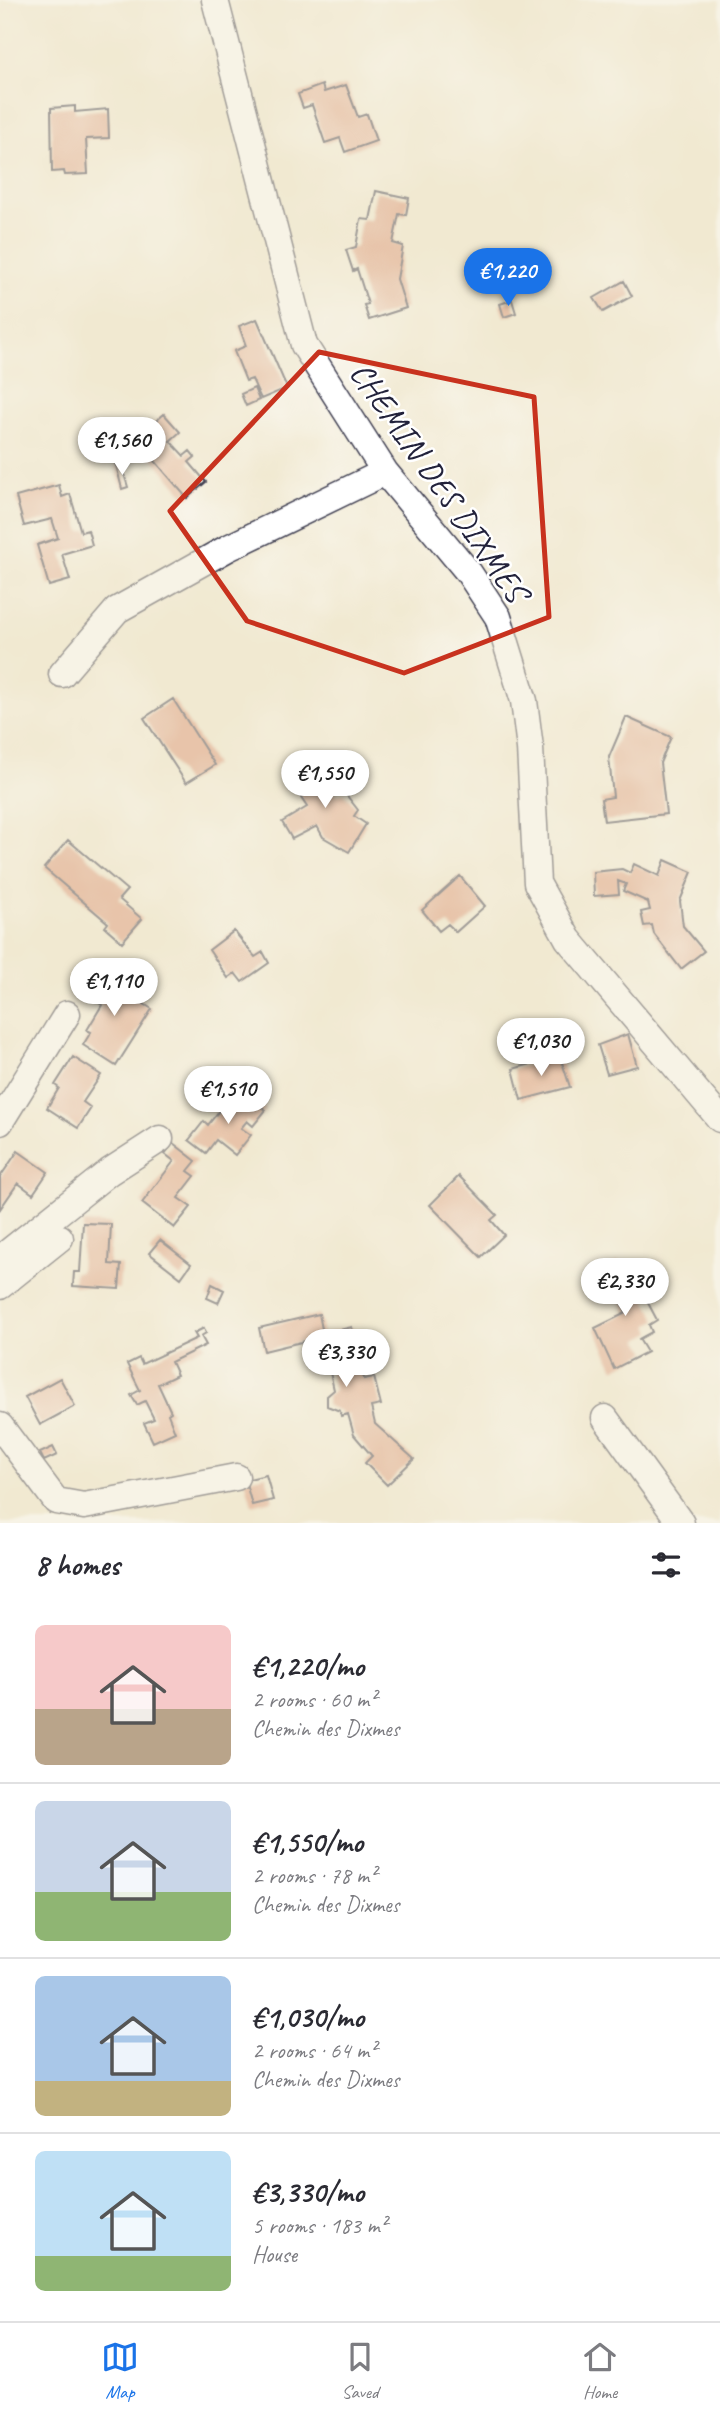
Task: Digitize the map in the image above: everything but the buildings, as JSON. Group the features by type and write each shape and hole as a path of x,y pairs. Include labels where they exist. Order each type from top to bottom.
{"street":[{"name":"CHEMIN DES DIXMES","path":"215,0 304,345 385,472 470,573 498,617 524,701 530,748 537,883 568,939 720,1119"},
{"path":"62,674 117,610 228,548 385,472"},
{"path":"0,1124 67,1014"},
{"path":"0,1124 17,1116 55,1057"},
{"path":"0,1259 109,1172 160,1139"},
{"path":"0,1286 60,1238"},
{"path":"605,1418 681,1523"},
{"path":"0,1426 56,1501 83,1506 236,1477"}],"highlighted area":[{"path":"319,352 534,397 549,617 404,673 247,621 170,511"}]}
